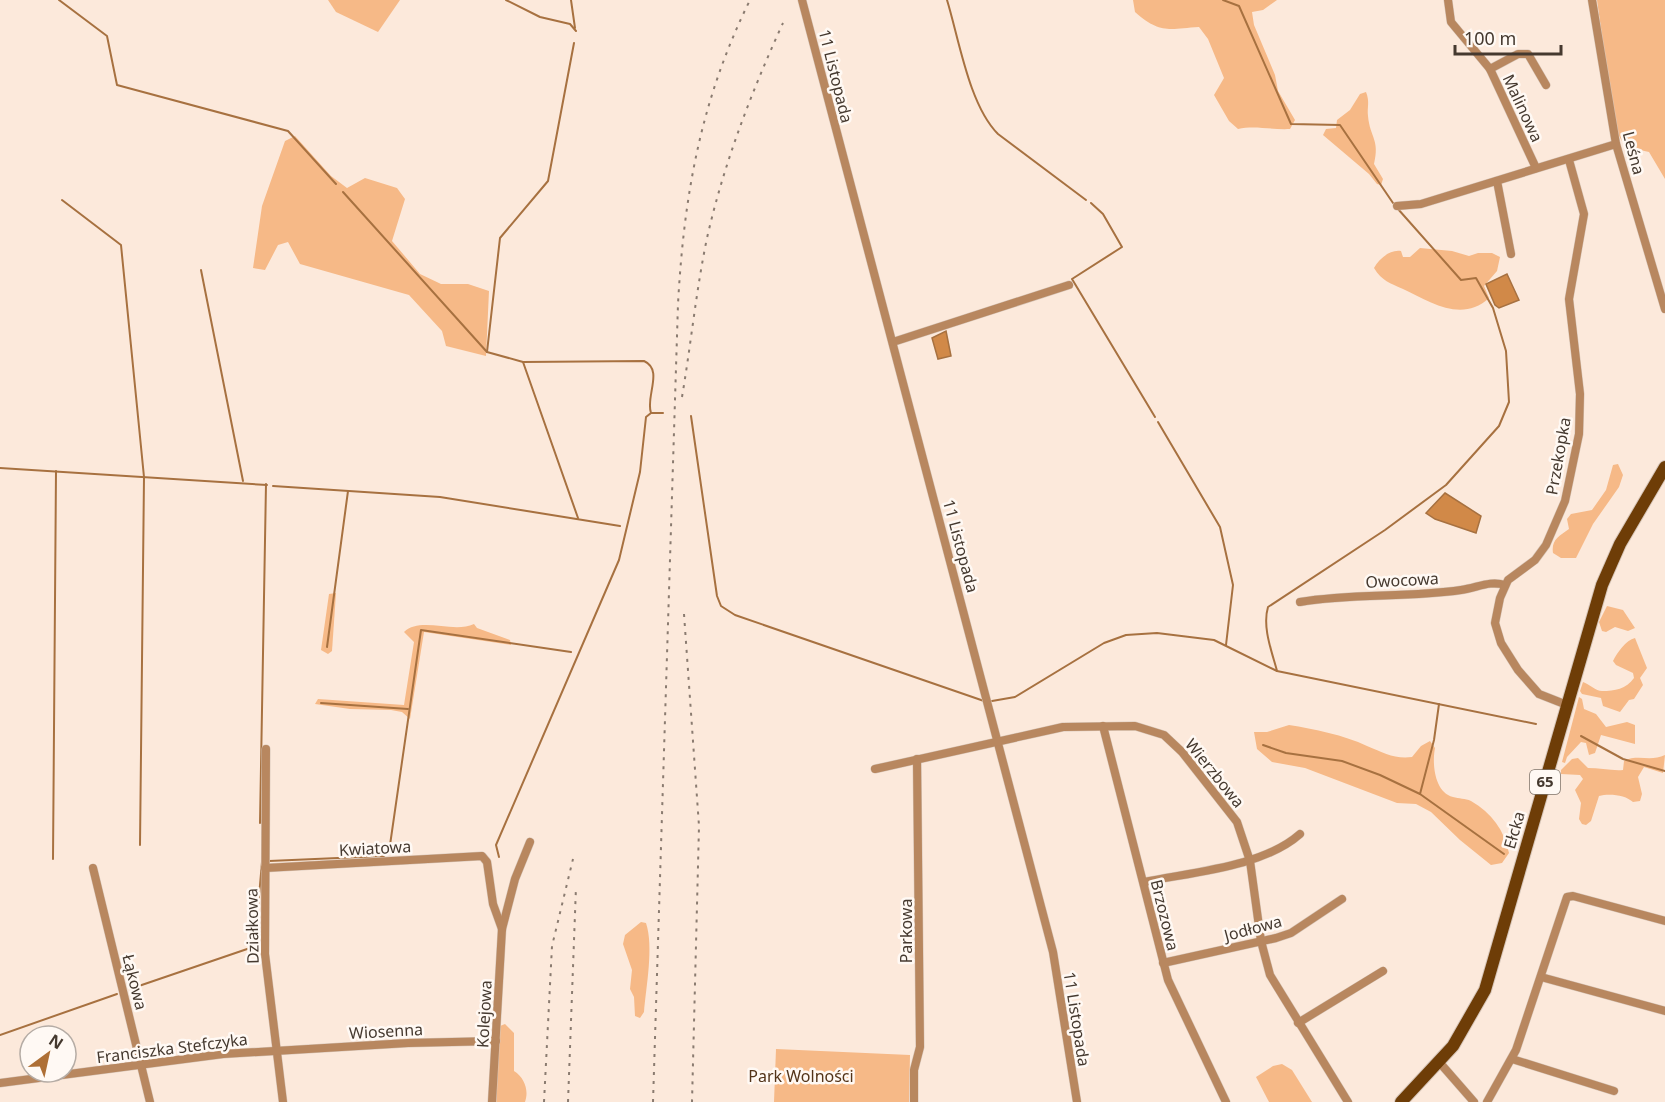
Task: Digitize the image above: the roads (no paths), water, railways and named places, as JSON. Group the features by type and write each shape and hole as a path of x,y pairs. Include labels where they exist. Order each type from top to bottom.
{"main road":[{"name":"Ełcka","path":"1401,1102 1440,1063 1469,1021 1490,975 1605,577 1620,544 1665,466"},
{"name":"Ełcka","path":"1393,1102 1414,1089"}],"street":[{"name":"11 Listopada","path":"802,0 1053,952 1077,1102"},
{"name":"Malinowa","path":"1449,0 1451,22 1490,69 1536,168"},
{"name":"Leśna","path":"1592,0 1617,144 1665,309"},
{"path":"1490,69 1518,54 1528,54 1546,85"},
{"path":"1397,206 1421,204 1617,144"},
{"name":"Przekopka","path":"1505,585 1511,575 1534,560 1546,545 1565,501 1579,434 1580,394 1569,299 1584,214 1569,160"},
{"path":"1497,181 1511,254"},
{"path":"893,342 1069,285"},
{"name":"Owocowa","path":"1300,602 1331,597 1441,593 1496,582 1505,585"},
{"path":"1505,585 1495,623 1501,643 1518,670 1539,694 1567,705"},
{"name":"Brzozowa","path":"1103,726 1172,991 1226,1102"},
{"name":"Wierzbowa","path":"875,769 1051,728 1146,727 1170,739 1237,822 1250,861 1261,941 1273,982 1348,1102"},
{"name":"Działkowa","path":"266,749 265,954 283,1102"},
{"name":"Parkowa","path":"914,1102 914,1071 920,1047 917,759"},
{"path":"1144,882 1250,861 1275,852 1300,834"},
{"name":"Kolejowa","path":"492,1102 502,928 512,888 530,842"},
{"name":"Kwiatowa","path":"265,868 485,858"},
{"name":"Kolejowa","path":"485,858 493,904 502,928"},
{"name":"Łąkowa","path":"93,868 150,1102"},
{"path":"1487,1102 1512,1059 1565,900 1569,896 1665,921"},
{"name":"Jodłowa","path":"1163,963 1291,933 1342,899"},
{"path":"1299,1023 1383,971"},
{"path":"1541,977 1665,1011"},
{"name":"Wiosenna","path":"277,1049 496,1041"},
{"name":"Franciszka Stefczyka","path":"0,1083 277,1049"},
{"path":"1512,1059 1614,1091"},
{"path":"1440,1063 1474,1102"}],"waterway":[{"path":"59,0 107,36 117,85 288,131 336,184"},
{"path":"506,0 540,17 570,24 576,31"},
{"path":"571,0 575,28"},
{"path":"947,0 972,89 988,122 998,134 1086,200"},
{"path":"1223,0 1239,6 1291,124 1340,125 1393,203"},
{"path":"487,352 500,238 548,181 574,43"},
{"path":"343,192 487,352 523,362 644,361 653,371 651,413 646,417 640,472 619,560 496,845 499,857"},
{"path":"62,200 121,245 144,477 140,845"},
{"path":"1091,203 1103,214 1122,247 1072,279 1155,417"},
{"path":"1277,671 1267,631 1268,607 1385,530 1446,485 1499,426 1509,402 1506,351 1493,308 1476,278 1461,280 1398,209"},
{"path":"201,270 243,481"},
{"path":"523,362 578,518"},
{"path":"651,413 663,413"},
{"path":"691,416 717,596 721,606 735,615 984,701"},
{"path":"1158,422 1220,527 1233,585 1226,645"},
{"path":"0,468 267,485"},
{"path":"53,859 56,471"},
{"path":"260,823 266,484"},
{"path":"273,486 440,497 620,526"},
{"path":"327,647 348,491"},
{"path":"269,861 384,856 389,852 421,630 571,652"},
{"path":"992,701 1015,697 1104,643 1126,635 1157,633 1214,640 1277,671 1536,724"},
{"path":"321,703 408,709"},
{"path":"1420,794 1434,740 1439,704"},
{"path":"1581,736 1623,759 1665,771"},
{"path":"1263,745 1286,753 1342,761 1380,775 1420,794 1504,854"},
{"path":"258,908 262,862"},
{"path":"130,989 253,947 257,944 257,923"},
{"path":"0,1035 117,994"}],"railway":[{"path":"653,1102 681,263 690,186 707,111 733,37 750,0"},
{"path":"682,397 700,278 714,210 739,129 783,23"},
{"path":"684,614 699,826 692,1102"},
{"path":"544,1102 552,946 573,859"},
{"path":"568,1102 576,887"}],"park label":[{"name":"Park Wolności","path":"801,1076"}]}
